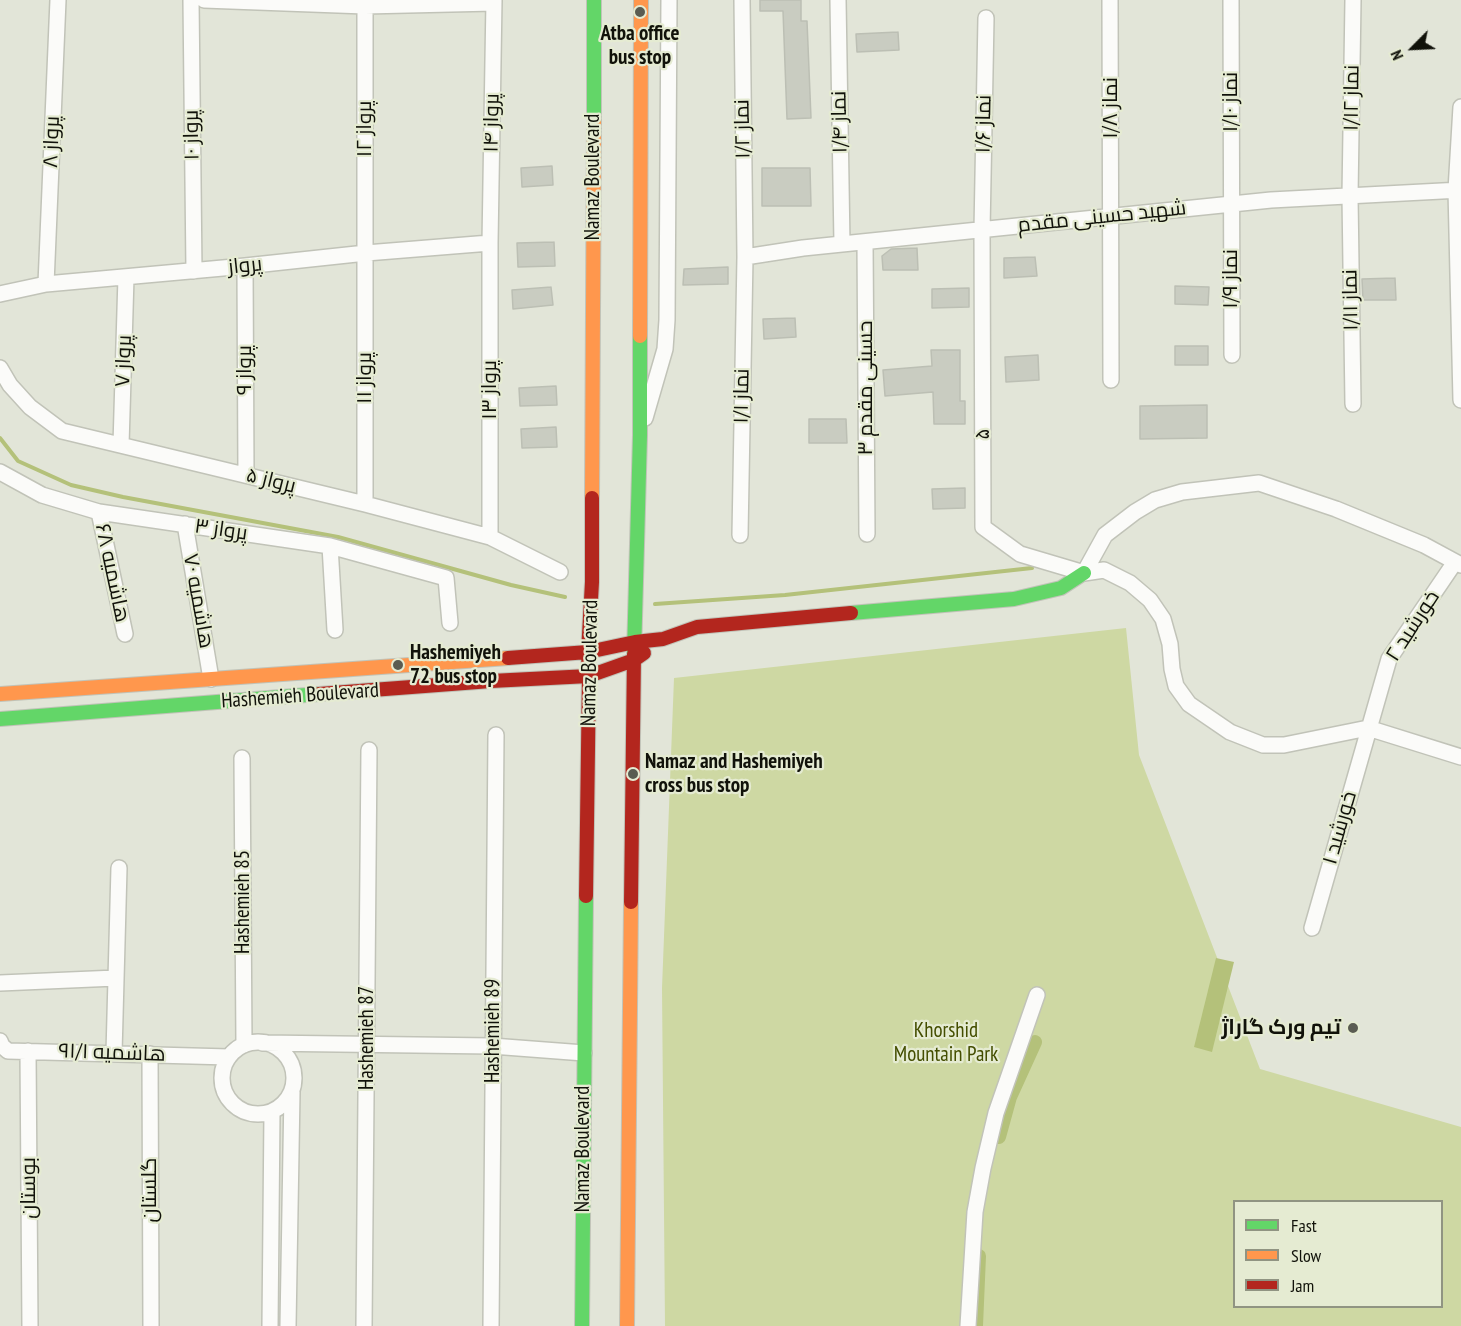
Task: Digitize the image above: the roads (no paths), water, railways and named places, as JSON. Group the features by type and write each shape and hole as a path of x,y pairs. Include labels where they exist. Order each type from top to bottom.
{"main road":[{"name":"Namaz Boulevard","path":"582,1326 588,651 592,570 594,0"},
{"path":"627,1326 634,660 639,435 641,0"},
{"path":"663,639 697,627 1014,599 1061,588 1084,573"},
{"name":"Hashemieh Boulevard","path":"0,694 588,651 663,639"},
{"name":"Hashemieh Boulevard","path":"0,719 491,681 589,676 634,660 663,639"}],"street":[{"name":"پرواز ۸","path":"46,284 58,0"},
{"name":"پرواز ۱۰","path":"191,0 194,271"},
{"path":"204,0 365,3 494,1"},
{"path":"639,435 665,349 669,0"},
{"name":"نماز ۱/۲","path":"742,0 745,257"},
{"name":"نماز ۱/۴","path":"838,0 842,244"},
{"name":"نماز ۱/۸","path":"1110,0 1112,380"},
{"name":"نماز ۱/۱۰","path":"1231,0 1231,204"},
{"name":"نماز ۱/۱۲","path":"1350,196 1353,0"},
{"name":"پرواز ۱۴","path":"490,243 494,1"},
{"name":"پرواز ۱۲","path":"365,3 366,253"},
{"name":"نماز ۱/۶","path":"982,230 986,18"},
{"path":"1461,106 1458,190 1461,400"},
{"name":"شهید حسینی مقدم","path":"745,257 803,248 1271,200 1458,190"},
{"name":"نماز ۱/۱۱","path":"1350,196 1353,404"},
{"name":"نماز ۱/۹","path":"1231,204 1232,355"},
{"name":"۵","path":"982,230 983,527 1020,554 1084,573"},
{"name":"حسینی مقدم ۳","path":"865,242 867,534"},
{"name":"پرواز","path":"0,294 46,284 490,243"},
{"name":"پرواز ۱۳","path":"490,243 490,537"},
{"name":"پرواز ۱۱","path":"365,504 366,253"},
{"name":"نماز ۱/۱","path":"740,535 745,257"},
{"name":"پرواز ۹","path":"245,266 246,475"},
{"name":"پرواز ۷","path":"121,445 126,277"},
{"name":"پرواز ۵","path":"0,368 10,385 30,407 62,431 365,504 490,537 560,572"},
{"name":"پرواز ۳","path":"0,472 42,495 99,512 330,546 446,578 450,623"},
{"path":"1084,573 1105,536 1135,512 1155,500 1182,492 1259,483 1336,509 1424,545 1458,564"},
{"name":"هاشمیه ۶۸","path":"99,512 125,634"},
{"name":"هاشمیه ۷۰","path":"185,524 211,678"},
{"path":"330,546 335,630"},
{"name":"خورشید ۲","path":"1368,728 1389,659 1458,564"},
{"path":"1084,573 1104,570 1130,583 1150,600 1163,619 1170,644 1176,686 1189,704 1230,732 1263,745 1284,745 1368,728 1461,757"},
{"name":"خورشید ۱","path":"1312,928 1368,728"},
{"name":"Hashemieh 89","path":"491,1326 496,735"},
{"name":"Hashemieh 87","path":"364,1326 369,750"},
{"name":"Hashemieh 85","path":"242,758 244,1045"},
{"path":"114,1053 119,868"},
{"path":"0,983 116,978"},
{"path":"968,1326 975,1212 983,1168 996,1113 1037,995"},
{"name":"هاشمیه ۹۱/۱","path":"0,1041 8,1051 229,1057"},
{"path":"292,1092 280,1107 272,1112 254,1114 245,1112 230,1101 225,1093 222,1074 229,1057 236,1050 244,1045 262,1042 492,1046 584,1053"},
{"path":"262,1042 280,1050 291,1064 294,1073 288,1326"},
{"name":"بوستان","path":"28,1051 30,1326"},
{"name":"گلستان","path":"150,1054 151,1326"},
{"path":"270,1326 272,1112"}],"waterway":[{"path":"0,438 18,461 71,485 123,497 338,537 511,585 565,597"},
{"path":"655,604 785,595 1032,568"},
{"path":"999,1137 1010,1097 1035,1042"},
{"path":"976,1326 979,1256"}],"place":[{"name":"Atba office bus stop","path":"640,12"},
{"name":"Hashemiyeh 72 bus stop","path":"398,665"},
{"name":"Namaz and Hashemiyeh cross bus stop","path":"633,774"},
{"name":"تیم ورک گاراژ","path":"1353,1028"}],"park label":[{"name":"Khorshid Mountain Park","path":"946,1043"}]}
